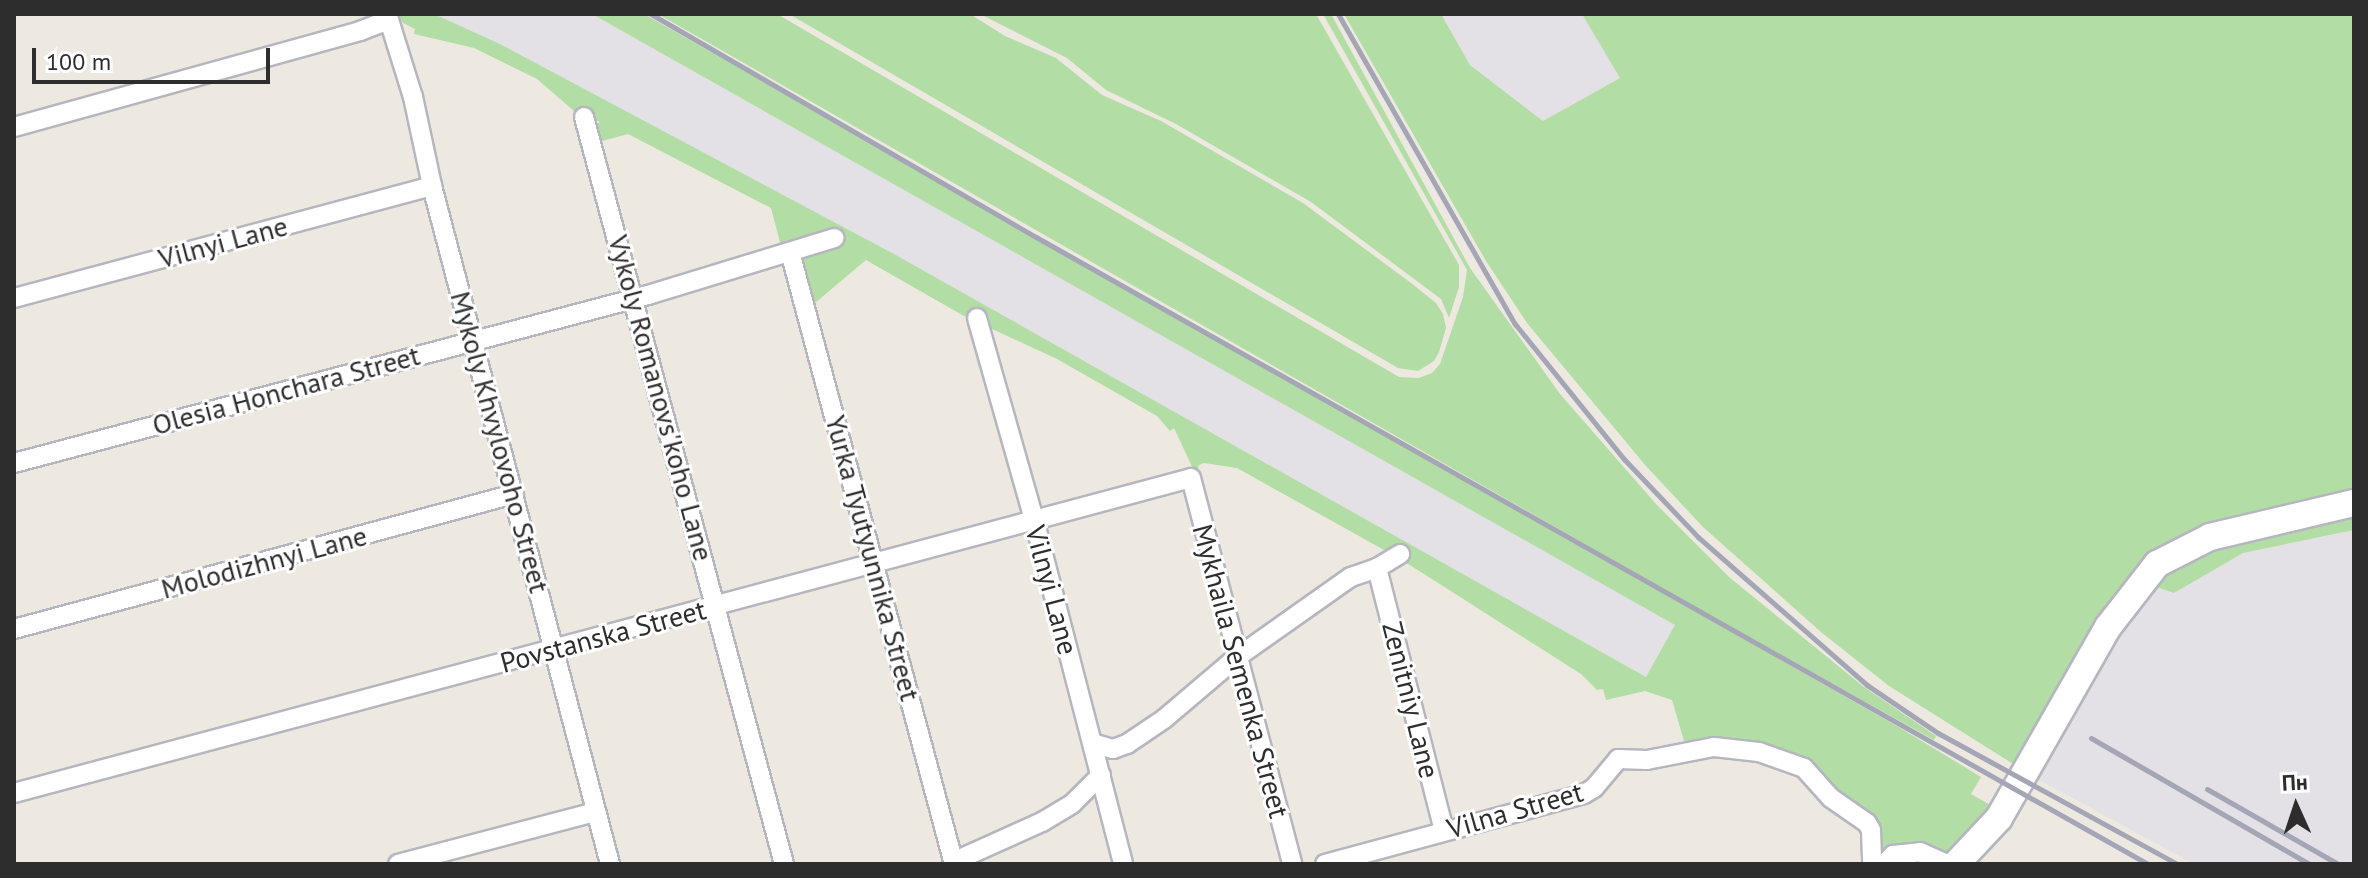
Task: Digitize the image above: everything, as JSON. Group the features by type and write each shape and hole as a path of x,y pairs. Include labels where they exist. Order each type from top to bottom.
{"street":[{"name":"Mykoly Khvylovoho Street","path":"14,127 360,31 389,20 413,97 432,186 610,864"},
{"name":"Vykoly Romanovs'koho Lane","path":"584,117 784,864"},
{"name":"Vilnyi Lane","path":"14,298 432,186"},
{"name":"Olesia Honchara Street","path":"14,463 634,297 835,238"},
{"name":"Yurka Tyutyunnika Street","path":"790,252 954,863"},
{"name":"Vilnyi Lane","path":"977,318 1034,519 1123,864"},
{"name":"Povstanska Street","path":"14,793 1191,478"},
{"name":"Mykhaila Semenka Street","path":"1191,478 1292,864"},
{"name":"Molodizhnyi Lane","path":"14,629 514,494"},
{"path":"1956,864 1991,828 2016,791 2108,627 2157,564 2210,537 2354,503"},
{"path":"1092,743 1113,749 1127,744 1164,719 1236,658 1351,577 1377,568 1400,554"},
{"name":"Zenitniy Lane","path":"1377,568 1444,831"},
{"name":"Vilna Street","path":"1325,864 1584,794 1594,788 1618,759 1647,760 1714,747 1736,747 1804,768 1831,798 1862,816 1871,830 1872,864"},
{"path":"954,863 1042,822 1072,804 1101,775"},
{"path":"398,864 595,812"},
{"path":"1884,864 1893,855 1920,852 1947,864"}],"shaded area":[{"path":"434,14 592,14 1676,625 1646,677 894,254 500,44"},
{"path":"1441,14 1582,14 1620,78 1543,121 1470,65"},
{"path":"2354,530 2354,864 2194,864 2034,777 2148,584 2174,593 2243,553"}],"green space":[{"path":"398,14 434,14 500,44 894,254 1646,677 1675,625 592,14 644,14 1897,726 1981,777 1971,794 1994,807 1944,864 1877,864 1875,828 1805,766 1686,748 1672,700 1645,691 1606,700 1603,689 1597,690 1581,674 1402,560 1237,468 1204,463 1199,465 1196,475 1174,428 1170,431 1157,416 1057,359 964,316 866,260 809,308 782,250 771,208 628,134 595,143 593,126 600,122 574,111 537,79 474,48 414,34 415,29 403,23"},
{"path":"658,14 777,14 1399,377 1419,378 1432,373 1440,364 1463,297 1467,270 1323,14 1331,14 1470,268 1560,394 1656,504 1729,577 1864,687 1936,736 1934,740 1711,616"},
{"path":"789,14 970,14 1005,36 1056,58 1102,95 1161,121 1303,203 1411,283 1436,303 1443,314 1446,328 1439,352 1434,361 1418,371 1398,368"},
{"path":"980,14 1316,14 1459,265 1459,287 1449,318 1441,299 1311,202 1176,124 1106,90 1067,58"},
{"path":"1344,14 1441,14 1470,65 1543,121 1620,78 1582,14 2354,14 2354,497 2187,539 2018,767 1889,686 1821,632 1703,527 1646,466 1527,323 1486,261"},
{"path":"2354,510 2354,530 2243,553 2174,593 2148,584 2192,551"}],"railway":[{"path":"651,14 1036,237 2148,864"},
{"path":"1338,14 1515,324 1624,459 1698,537 1867,685 1938,733 2177,864"},
{"path":"2091,738 2309,864"},
{"path":"2207,789 2338,864"}]}
